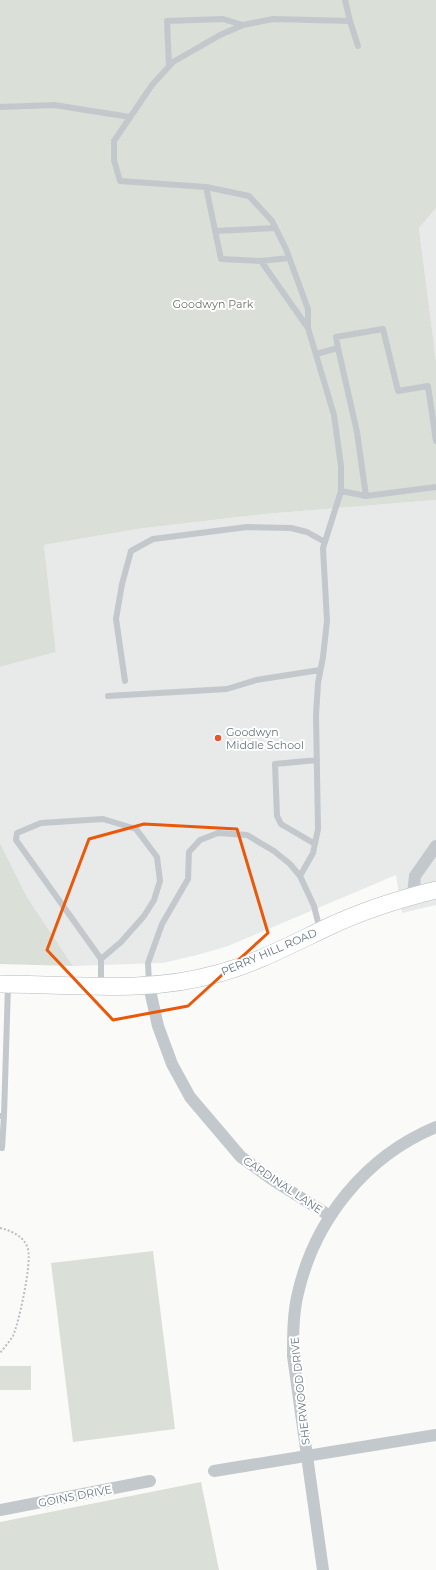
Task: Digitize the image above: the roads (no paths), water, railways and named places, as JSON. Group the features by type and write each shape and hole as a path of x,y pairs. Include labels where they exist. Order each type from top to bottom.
{"main road":[{"name":"PERRY HILL ROAD","path":"4,984 149,986 194,979 227,971 359,914 436,890"}],"street":[{"path":"413,896 415,876 436,846"},
{"name":"CARDINAL LANE","path":"149,986 158,1026 172,1064 190,1096 241,1157 276,1182 330,1216"},
{"name":"SHERWOOD DRIVE","path":"323,1570 293,1356 293,1326 298,1294 315,1241 330,1216 353,1185 374,1165 404,1143 436,1127"},
{"path":"214,1471 436,1435"},
{"name":"GOINS DRIVE","path":"0,1510 150,1481"}],"lane":[{"path":"345,0 358,46"},
{"path":"169,66 167,21 223,19 243,25"},
{"path":"300,876 313,853 318,829 316,715 326,621 323,548 341,491 342,466 334,415 308,328 308,308 289,258 272,221 248,196 206,187 120,181 114,160 114,141 152,85 173,62 220,35 243,25 273,19 350,21"},
{"path":"0,107 54,105 130,117"},
{"path":"206,187 221,258 261,261 289,258"},
{"path":"215,231 275,228"},
{"path":"261,261 308,328"},
{"path":"366,496 360,446 336,337 383,329 398,390 428,386 436,441"},
{"path":"316,354 338,348"},
{"path":"341,491 366,496 436,487"},
{"path":"125,681 116,619 122,584 131,551 153,539 248,527 290,528 307,532 325,542"},
{"path":"108,696 227,689 256,680 320,670"},
{"path":"315,844 281,824 277,816 275,764 317,760"},
{"path":"101,959 121,942 144,916 154,900 160,882 157,857 136,829 103,819 41,823 17,833 16,840 101,959 101,985"},
{"path":"149,986 148,963 162,924 188,879 189,852 200,840 218,832 247,835 274,851 290,864 300,876 314,906 320,931"},
{"path":"2,1148 4,984"}],"place":[{"name":"Goodwyn Middle School","path":"218,738"}],"park label":[{"name":"Goodwyn Park","path":"213,304"}]}
